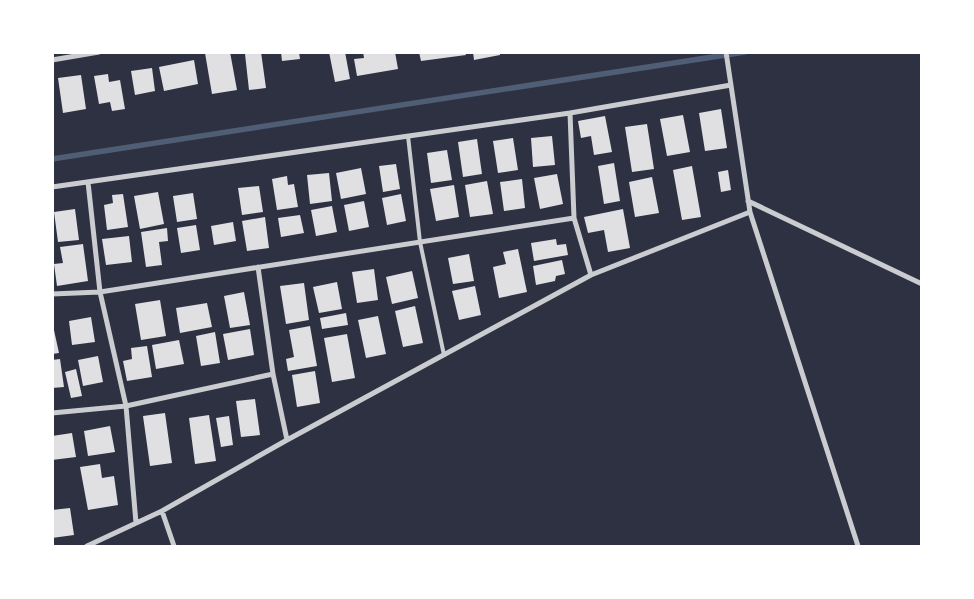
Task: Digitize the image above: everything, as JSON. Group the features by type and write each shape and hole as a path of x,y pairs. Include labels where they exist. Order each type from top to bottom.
{"street":[{"path":"52,60 98,52"},
{"path":"726,52 750,212 858,546"},
{"path":"52,187 570,113 731,85"},
{"path":"570,113 574,218 591,275"},
{"path":"88,182 100,292 126,406 136,523"},
{"path":"748,202 922,284"},
{"path":"87,546 162,511 287,440 591,275 750,212"},
{"path":"52,294 100,292 574,218"},
{"path":"258,267 272,374 287,440"},
{"path":"52,413 126,406 272,374"},
{"path":"162,511 174,546"}],"lane":[{"path":"408,136 420,242 444,355"}],"building":[{"path":"230,52 237,90 212,94 205,53"},
{"path":"261,52 266,88 249,90 245,54"},
{"path":"281,52 299,52 300,59 282,61"},
{"path":"329,52 345,52 350,79 335,82"},
{"path":"363,52 395,52 398,69 357,76 354,59 364,58"},
{"path":"419,52 465,52 466,55 421,61"},
{"path":"473,52 500,52 500,55 474,60"},
{"path":"194,60 198,84 164,91 159,67"},
{"path":"152,68 155,91 135,95 131,71"},
{"path":"108,74 109,82 120,80 125,109 112,111 110,102 99,104 94,76"},
{"path":"81,75 86,109 63,113 58,78"},
{"path":"721,109 727,148 705,151 699,113"},
{"path":"683,115 690,152 667,156 660,119"},
{"path":"605,116 612,152 594,155 591,136 581,138 578,121"},
{"path":"647,124 654,169 632,172 625,127"},
{"path":"552,136 555,165 533,167 531,138"},
{"path":"513,138 518,170 498,173 493,141"},
{"path":"477,139 482,174 463,177 458,142"},
{"path":"447,150 452,180 431,183 427,153"},
{"path":"614,163 620,201 604,204 598,166"},
{"path":"396,164 400,189 383,192 379,166"},
{"path":"692,166 701,217 682,220 673,170"},
{"path":"361,168 366,194 341,199 336,173"},
{"path":"728,170 731,190 721,192 718,172"},
{"path":"329,173 332,201 310,204 307,175"},
{"path":"557,174 563,204 540,209 534,178"},
{"path":"287,176 288,185 294,184 298,207 277,210 272,179"},
{"path":"652,177 659,213 635,217 629,182"},
{"path":"522,179 525,208 504,211 500,182"},
{"path":"487,181 493,214 470,217 465,185"},
{"path":"454,185 459,217 436,221 430,189"},
{"path":"259,186 263,212 242,215 238,188"},
{"path":"158,192 164,224 140,229 134,196"},
{"path":"193,193 197,219 177,222 173,196"},
{"path":"123,194 128,227 107,230 104,205 113,203 112,195"},
{"path":"401,194 406,221 387,225 382,198"},
{"path":"364,201 369,227 349,231 344,205"},
{"path":"332,206 337,232 316,236 311,210"},
{"path":"75,209 79,240 58,242 54,212"},
{"path":"623,209 630,248 608,252 604,230 588,233 584,217"},
{"path":"300,215 304,233 281,237 278,218"},
{"path":"265,217 269,248 247,251 242,221"},
{"path":"233,222 236,241 214,245 211,226"},
{"path":"196,225 200,250 181,253 177,228"},
{"path":"167,228 168,241 159,242 162,265 146,267 141,232"},
{"path":"129,236 132,262 106,265 102,239"},
{"path":"556,239 557,245 566,244 568,255 534,261 531,243"},
{"path":"83,244 88,281 57,286 54,264 63,263 60,247"},
{"path":"518,249 527,292 499,298 493,267 506,264 503,252"},
{"path":"469,254 474,281 453,284 448,258"},
{"path":"562,260 565,274 556,276 555,281 536,285 533,266"},
{"path":"374,269 378,300 357,303 352,272"},
{"path":"412,271 418,298 392,304 386,277"},
{"path":"337,282 342,309 319,313 313,287"},
{"path":"304,283 309,320 286,324 280,286"},
{"path":"475,286 481,315 459,320 452,291"},
{"path":"244,292 250,325 230,328 224,296"},
{"path":"160,300 166,336 141,340 135,304"},
{"path":"207,303 212,327 180,333 176,308"},
{"path":"415,306 423,343 403,347 395,311"},
{"path":"346,313 348,325 322,329 320,318"},
{"path":"378,316 386,354 366,358 358,320"},
{"path":"91,317 95,342 72,345 69,321"},
{"path":"52,321 59,353 52,354"},
{"path":"310,326 317,366 288,371 286,359 294,357 289,330"},
{"path":"250,329 254,355 228,360 223,334"},
{"path":"215,332 220,363 201,366 196,336"},
{"path":"347,334 355,378 332,382 324,338"},
{"path":"179,340 184,364 156,369 152,345"},
{"path":"147,346 152,377 127,381 123,361 132,359 131,348"},
{"path":"98,356 103,382 83,386 78,360"},
{"path":"60,359 64,387 52,388 52,360"},
{"path":"76,369 82,396 71,398 65,372"},
{"path":"315,371 320,403 297,407 292,375"},
{"path":"255,399 260,435 241,437 236,401"},
{"path":"165,413 172,463 150,466 143,416"},
{"path":"209,415 216,461 195,464 189,418"},
{"path":"229,416 233,445 221,447 216,418"},
{"path":"110,426 115,452 88,456 84,431"},
{"path":"72,433 76,457 52,460 52,436"},
{"path":"100,464 102,478 114,476 118,505 88,510 80,467"},
{"path":"70,508 74,535 52,538 52,510"}],"waterway":[{"path":"52,159 745,52"}]}
